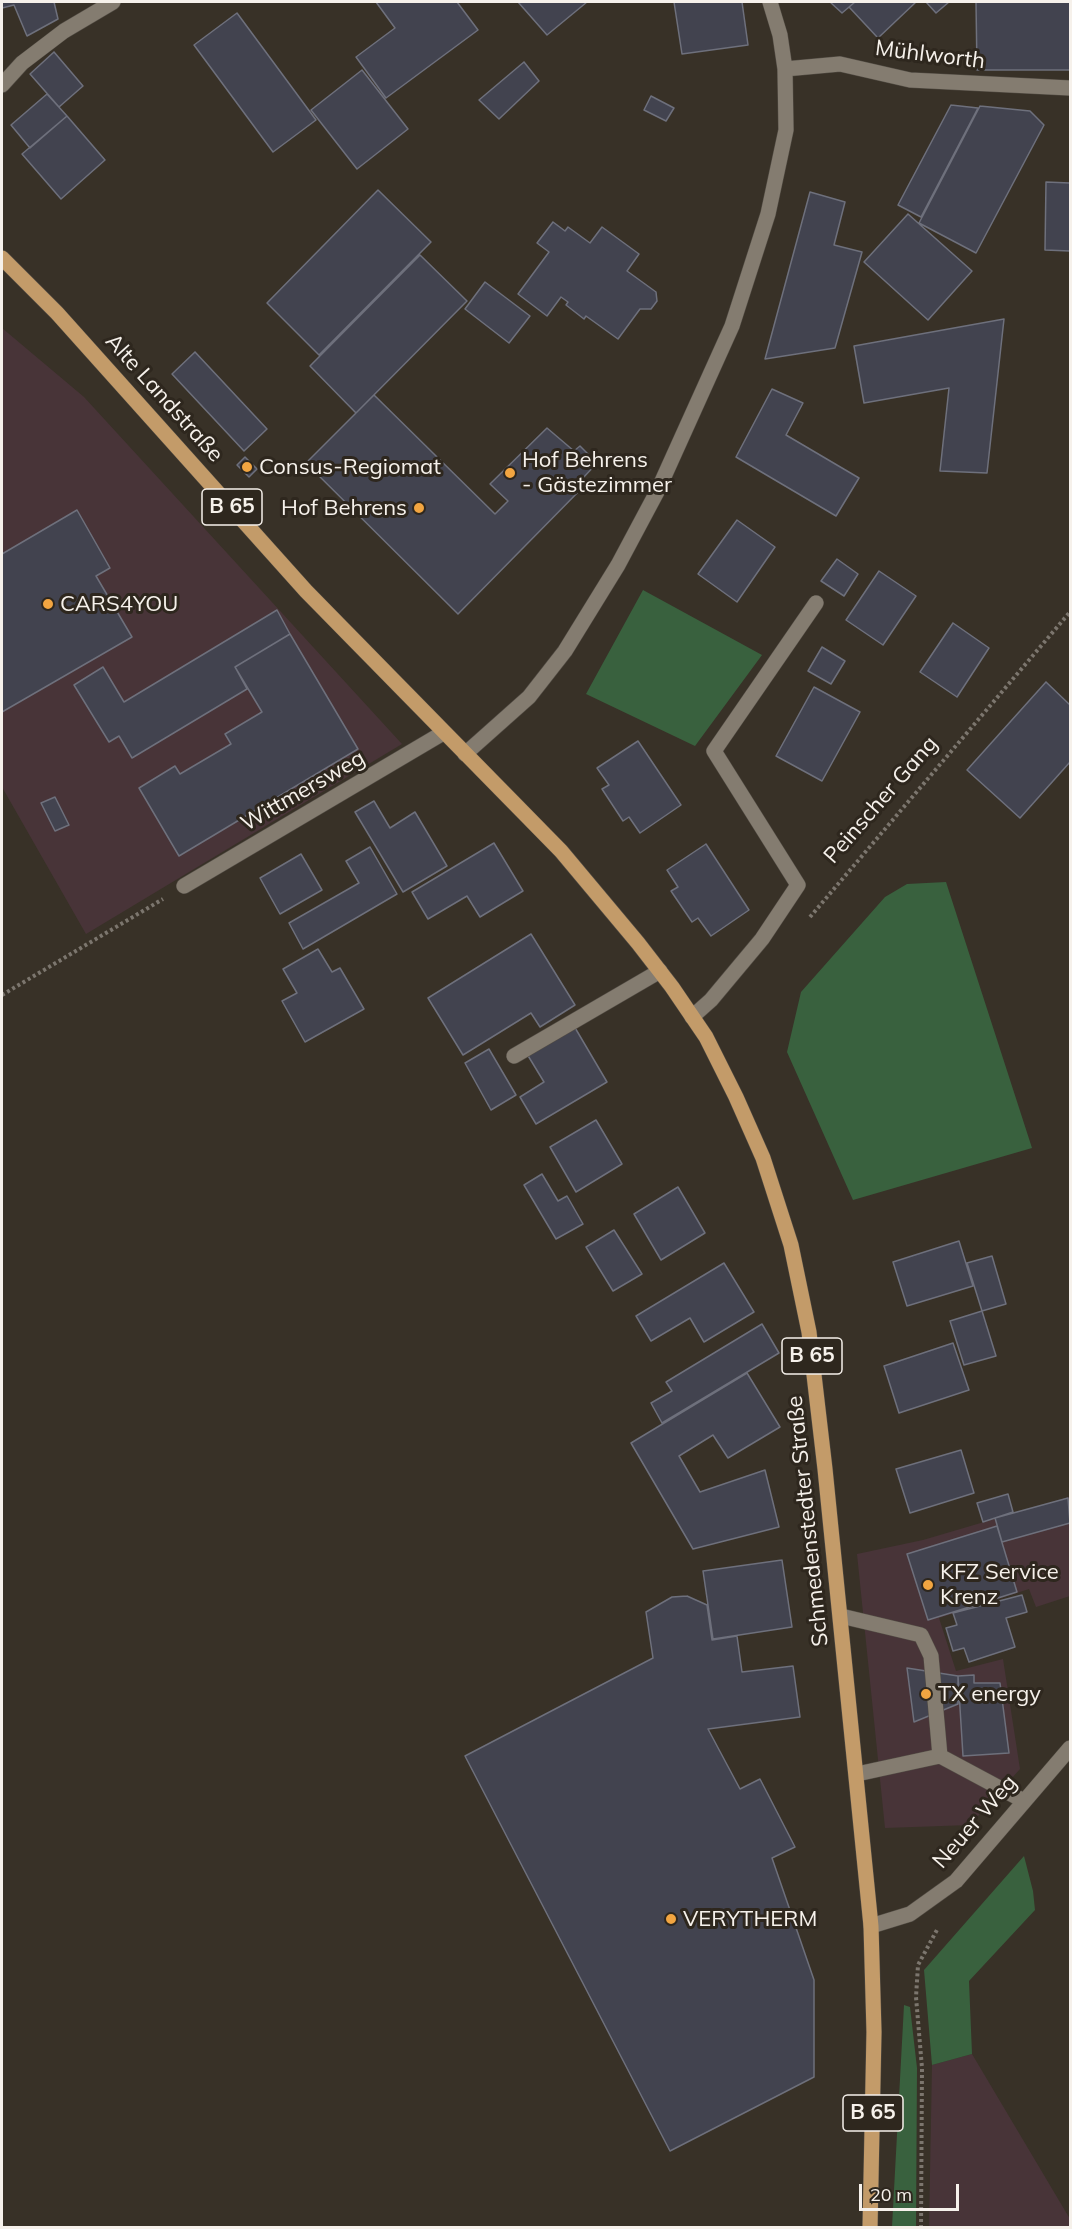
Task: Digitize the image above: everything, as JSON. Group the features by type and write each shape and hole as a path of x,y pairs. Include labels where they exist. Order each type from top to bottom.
{"main road":[{"name":"Alte Landstraße","path":"2,258 57,313 306,591 465,754"},
{"name":"Schmedenstedter Straße","path":"465,754 561,851 660,971 706,1037 736,1097 762,1158 791,1245 809,1332 841,1616 871,1926 874,2032 870,2228"}],"street":[{"path":"2,85 22,63 64,31 113,2"},
{"path":"465,754 529,697 565,651 618,565 662,480 732,326 768,214 786,130 785,69 780,35 770,2"},
{"name":"Mühlworth","path":"785,69 840,64 910,80 1071,88"},
{"path":"692,1017 711,1000 762,939 798,885 714,751 816,603"},
{"name":"Wittmersweg","path":"184,886 443,734"},
{"path":"514,1056 660,971"},
{"path":"841,1616 921,1635 931,1656 940,1756"},
{"name":"Neuer Weg","path":"871,1926 910,1914 956,1881 1071,1748"},
{"path":"857,1774 940,1756 1024,1801"}],"path":[{"name":"Peinscher Gang","path":"809,918 1071,612"},
{"path":"2,995 184,886"},
{"path":"921,2228 922,2068 916,1997 918,1965 938,1928"}],"shaded area":[{"path":"2,328 84,397 402,744 86,934 2,787"},
{"path":"1069,1497 1070,1596 1036,1607 1029,1589 939,1618 956,1671 1003,1659 1020,1769 970,1825 885,1828 857,1554 923,1540"},
{"path":"972,2054 1070,2219 1070,2227 929,2228 932,2065"}],"green space":[{"path":"643,590 762,655 695,746 586,694"},
{"path":"946,882 1032,1148 853,1200 787,1052 801,992 885,897 907,884"},
{"path":"1024,1856 1033,1891 1035,1910 969,1981 972,2054 932,2065 924,1970"},
{"path":"904,2005 910,2007 917,2068 916,2227 892,2227"}],"building":[{"path":"2,2 54,2 58,19 27,36 14,5 2,8"},
{"path":"376,2 457,2 478,30 386,98 356,57 395,28"},
{"path":"518,2 587,2 547,35"},
{"path":"674,2 742,2 748,45 682,54"},
{"path":"830,2 855,2 842,13"},
{"path":"855,2 916,2 878,38 849,7"},
{"path":"926,2 949,2 936,13"},
{"path":"976,2 1070,2 1070,70 977,70"},
{"path":"237,13 316,120 273,152 194,45"},
{"path":"54,52 83,86 59,107 30,74"},
{"path":"524,62 539,81 499,119 479,100"},
{"path":"362,70 408,129 357,169 311,110"},
{"path":"47,94 67,116 30,148 11,125"},
{"path":"651,96 674,108 666,121 644,110"},
{"path":"951,105 978,108 921,217 898,205"},
{"path":"980,106 1030,111 1044,125 976,253 919,223"},
{"path":"67,116 105,160 61,199 22,154"},
{"path":"1046,182 1070,183 1070,251 1045,250"},
{"path":"378,190 431,242 319,355 267,303"},
{"path":"810,192 845,202 834,245 862,252 835,348 765,359"},
{"path":"908,214 972,271 928,320 864,262"},
{"path":"553,222 565,231 568,227 590,243 602,227 639,254 627,271 656,292 657,301 651,309 640,309 618,339 586,316 584,319 566,305 568,302 561,297 547,316 518,294 549,252 537,243"},
{"path":"420,255 467,301 356,413 310,366"},
{"path":"485,282 530,316 509,343 465,309"},
{"path":"1004,319 987,473 940,471 949,388 864,403 854,346"},
{"path":"195,352 267,429 244,451 172,374"},
{"path":"772,389 803,403 786,435 859,478 836,516 736,457"},
{"name":"Hof Behrens","path":"374,395 495,514 508,501 490,484 547,428 574,451 580,446 597,463 582,479 587,483 458,614 306,463"},
{"name":"Consus-Regiomat","path":"245,457 257,469 249,477 237,465"},
{"path":"77,510 110,568 96,576 132,637 2,712 2,554"},
{"path":"737,520 775,547 737,602 698,574"},
{"path":"837,559 858,574 844,596 821,581"},
{"path":"879,571 916,596 883,645 846,620"},
{"path":"277,610 290,634 235,667 247,689 132,758 119,736 109,742 74,685 103,667 124,702"},
{"path":"953,623 989,648 957,697 920,672"},
{"path":"290,634 358,749 179,856 139,788 175,766 180,774 231,744 225,734 262,712 235,667"},
{"path":"822,647 845,661 831,684 808,671"},
{"path":"1046,682 1070,705 1070,762 1020,818 967,770"},
{"path":"814,687 860,712 822,781 776,756"},
{"path":"638,741 681,805 640,833 629,817 623,821 602,789 609,785 597,768"},
{"path":"55,797 69,825 55,831 41,803"},
{"path":"374,801 390,828 415,812 447,866 403,892 355,812"},
{"path":"494,843 523,891 480,917 467,896 428,919 412,892"},
{"path":"706,844 749,910 711,936 698,918 692,922 671,891 678,887 667,870"},
{"path":"370,847 397,894 303,949 289,923 359,883 346,861"},
{"path":"301,854 322,890 280,914 260,878"},
{"path":"531,934 575,1005 540,1027 531,1013 463,1055 428,998"},
{"path":"318,949 332,972 340,968 364,1009 305,1042 282,1001 297,993 283,969"},
{"path":"574,1026 607,1082 536,1124 520,1097 544,1082 527,1054"},
{"path":"489,1049 516,1095 491,1110 465,1063"},
{"path":"596,1120 622,1164 576,1192 550,1147"},
{"path":"542,1174 558,1201 567,1196 583,1224 556,1239 524,1185"},
{"path":"678,1187 705,1233 661,1260 634,1214"},
{"path":"614,1230 642,1274 613,1291 586,1247"},
{"path":"959,1241 973,1286 907,1306 893,1262"},
{"path":"992,1256 1006,1304 982,1311 967,1263"},
{"path":"724,1263 754,1312 704,1342 690,1318 651,1341 636,1316"},
{"path":"982,1311 996,1356 964,1365 950,1321"},
{"path":"762,1324 779,1353 662,1423 651,1403 672,1391 666,1382"},
{"path":"953,1343 969,1390 899,1413 884,1366"},
{"path":"747,1373 780,1427 728,1458 713,1435 679,1456 700,1492 765,1470 779,1527 693,1549 631,1443"},
{"path":"961,1450 974,1493 910,1513 896,1469"},
{"path":"1008,1494 1013,1512 983,1522 977,1503"},
{"path":"1068,1498 1070,1523 1002,1542 995,1518"},
{"path":"997,1526 1017,1592 928,1620 907,1554"},
{"path":"782,1560 792,1627 713,1639 703,1571"},
{"path":"1022,1595 1027,1612 1006,1618 1015,1647 969,1662 964,1648 953,1651 946,1628 957,1625 953,1613"},
{"name":"VERYTHERM","path":"687,1596 707,1605 712,1640 737,1636 742,1672 793,1666 800,1717 708,1729 740,1789 760,1779 795,1847 772,1858 814,1980 814,2077 670,2151 465,1756 653,1658 646,1612 672,1597"},
{"path":"907,1668 958,1676 958,1704 914,1722"},
{"path":"974,1675 974,1683 1000,1683 1009,1753 963,1756 958,1676"}],"place":[{"name":"Consus-Regiomat","path":"247,467"},
{"name":"Hof Behrens - Gästezimmer","path":"510,473"},
{"name":"Hof Behrens","path":"419,508"},
{"name":"CARS4YOU","path":"48,604"},
{"name":"KFZ Service Krenz","path":"928,1585"},
{"name":"TX energy","path":"926,1694"},
{"name":"VERYTHERM","path":"671,1919"}]}
